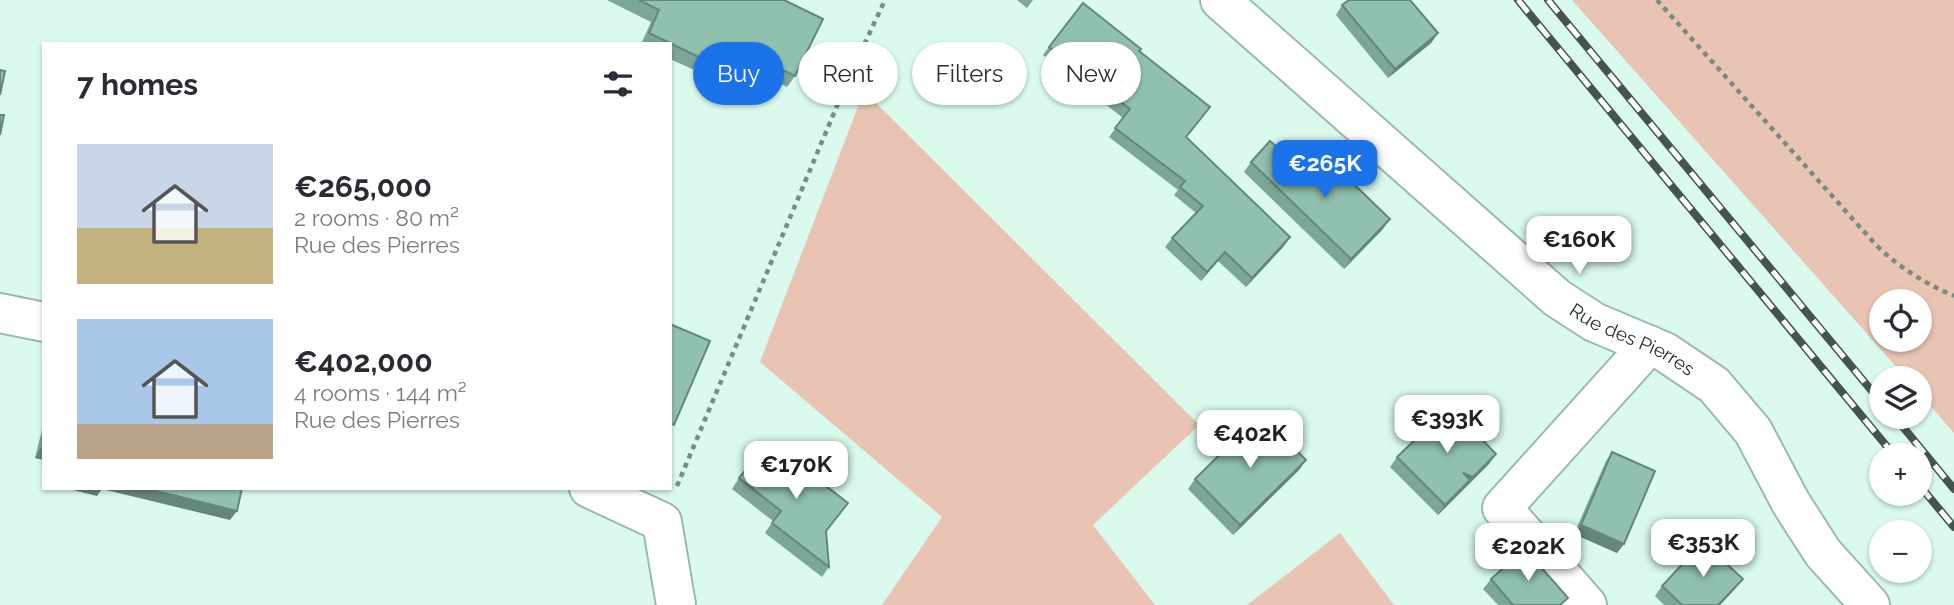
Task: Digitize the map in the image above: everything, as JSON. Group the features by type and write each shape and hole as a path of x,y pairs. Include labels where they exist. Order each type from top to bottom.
{"street":[{"name":"Rue des Pierres","path":"1220,0 1558,298 1594,322 1665,352 1714,385 1753,431 1791,503 1823,553 1870,605"},
{"path":"0,313 42,322"},
{"path":"1587,605 1502,508 1649,345"},
{"path":"593,490 662,522 676,605"}],"path":[{"path":"662,522 850,75 886,0"},
{"path":"1657,0 1876,245 1915,277 1954,296"}],"shaded area":[{"path":"1572,0 1954,0 1954,433 1932,408 1932,366 1895,366 1883,352 1932,352 1932,289 1869,289 1869,336"},
{"path":"859,105 878,105 1199,425 1093,525 1155,605 882,605 942,517 760,362"},
{"path":"1340,533 1394,605 1247,605"}],"building":[{"path":"639,0 784,0 823,19 812,42 798,42 798,70 795,76 784,71 784,42 693,42 693,54 649,33 659,10"},
{"path":"1349,0 1410,0 1438,33 1395,69 1342,5"},
{"path":"1083,3 1132,42 1053,42"},
{"path":"1141,53 1210,107 1186,137 1290,237 1252,278 1225,252 1207,272 1172,238 1203,206 1180,187 1185,181 1115,128 1130,109 1125,105 1141,105"},
{"path":"0,70 5,71 0,95"},
{"path":"0,115 4,115 0,135"},
{"path":"1270,141 1320,184 1336,167 1390,219 1351,259 1251,162"},
{"path":"672,325 710,341 674,425 672,424"},
{"path":"1450,406 1496,454 1473,477 1463,473 1470,480 1445,505 1397,457"},
{"path":"1261,414 1306,460 1240,525 1195,479"},
{"path":"765,445 806,477 810,474 848,503 826,531 829,567 772,523 781,511 739,478"},
{"path":"1612,452 1655,471 1624,544 1581,525"},
{"path":"152,490 242,490 237,511"},
{"path":"1703,542 1743,579 1718,605 1682,605 1662,586"},
{"path":"1525,549 1568,598 1560,605 1513,605 1491,579"}],"railway":[{"path":"1518,0 1884,443"},
{"path":"1548,0 1869,388"},
{"path":"1905,429 1954,489"},
{"path":"1932,500 1954,527"}]}
